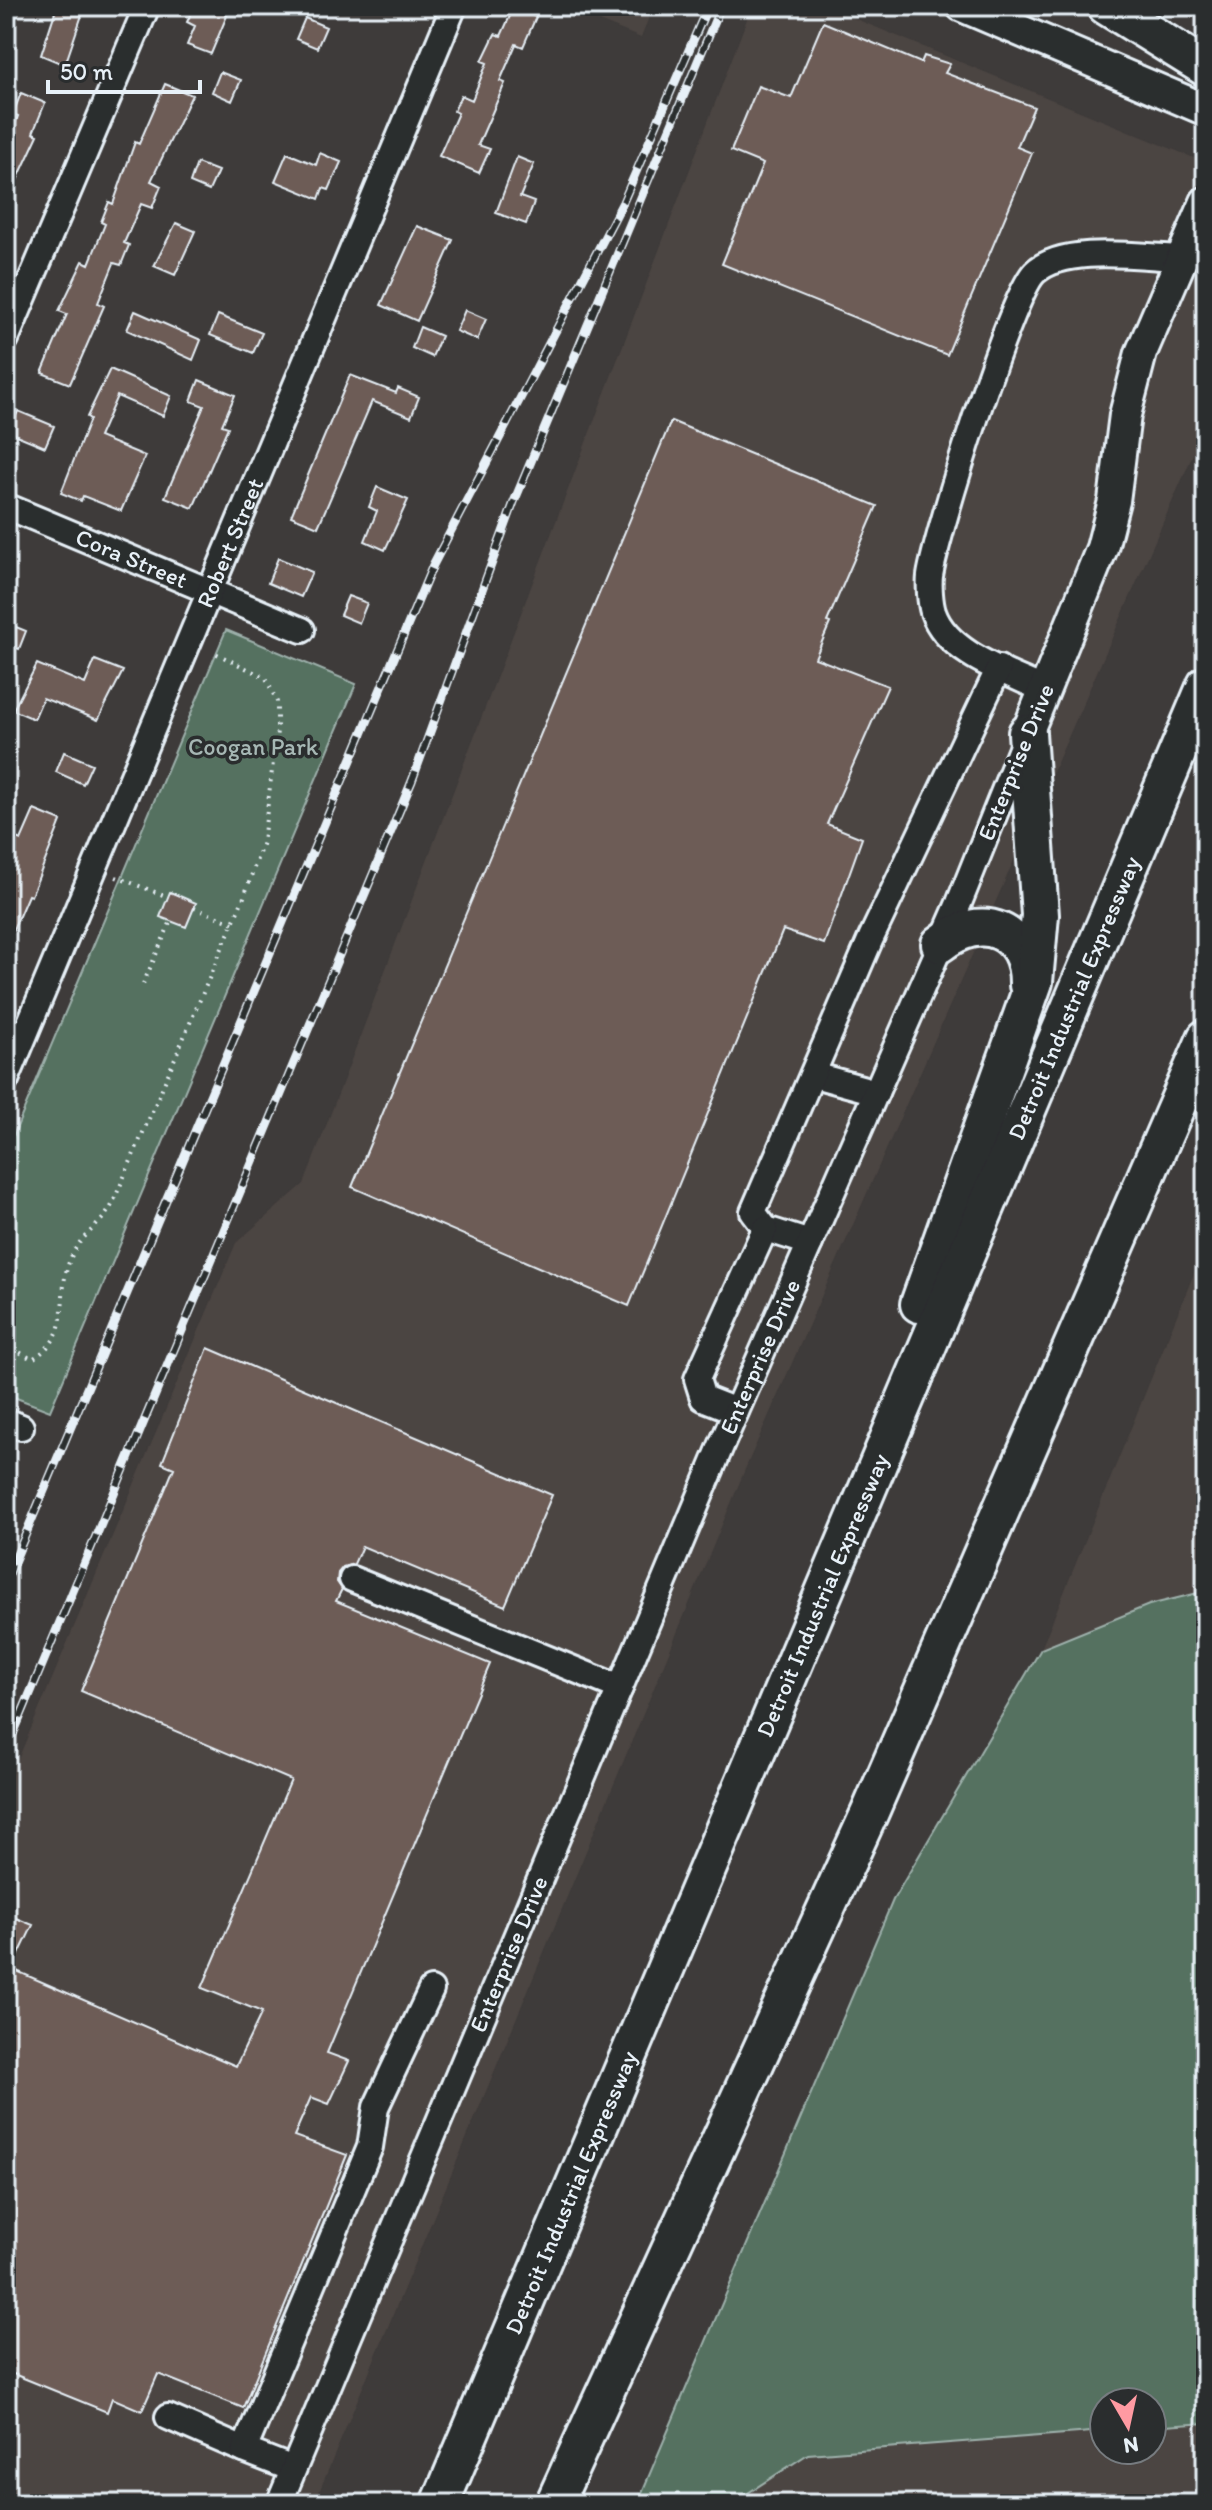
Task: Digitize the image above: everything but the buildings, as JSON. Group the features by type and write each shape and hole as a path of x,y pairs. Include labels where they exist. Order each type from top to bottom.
{"highway":[{"path":"1106,6 1206,68"},
{"name":"Detroit Industrial Expressway","path":"440,2504 709,1859 1206,685"},
{"path":"709,1859 1027,1011 1037,964 1040,915 1027,733"},
{"path":"940,944 955,932 975,926 1004,933 1016,945 1025,962 1027,1011"},
{"path":"554,2504 870,1812 1206,1038"},
{"path":"1093,1304 1206,1102"}],"main road":[{"path":"962,6 1206,110"},
{"name":"Enterprise Drive","path":"1027,733 1102,548 1114,501 1131,384 1156,312 1206,202"}],"street":[{"path":"6,339 147,6"},
{"name":"Robert Street","path":"6,1080 454,6"},
{"path":"1045,690 999,668 945,633 933,612 930,578 954,485 1015,308 1034,273 1068,255 1182,258"},
{"name":"Cora Street","path":"6,506 302,630"},
{"path":"810,1243 765,1229 753,1212 871,938 999,668"},
{"name":"Enterprise Drive","path":"279,2504 736,1411 940,944 1027,733"},
{"path":"814,1075 876,1092"},
{"path":"736,1411 703,1398 697,1379 765,1229"},
{"path":"352,1579 620,1688"},
{"path":"244,2450 370,2147 376,2107 431,1990"},
{"path":"168,2417 293,2469"}],"path":[{"path":"6,1345 32,1359 47,1350 58,1334 72,1254 83,1237 103,1224 112,1205 233,923 263,842 277,731 277,702 266,678 213,652"},
{"path":"116,877 168,897"},
{"path":"194,908 233,923"},
{"path":"143,984 171,921"}],"shaded area":[{"path":"563,6 653,6 641,38"},
{"path":"752,6 824,6 1206,163 1206,425 746,1467 314,2504 6,2504 6,1788 236,1243 304,1184"},
{"path":"1206,1244 1206,2504 640,2504 1041,1649"}],"green space":[{"name":"Coogan Park","path":"226,630 356,684 50,1411 6,1394 6,1153"},
{"path":"1206,1591 1206,2423 1168,2426 1168,2386 1088,2386 1088,2432 808,2454 731,2504 637,2504 893,1900 1041,1649 1149,1605"}],"railway":[{"path":"6,1581 433,565 623,202 708,6"},
{"path":"6,1751 412,781 514,502 721,6"}]}
